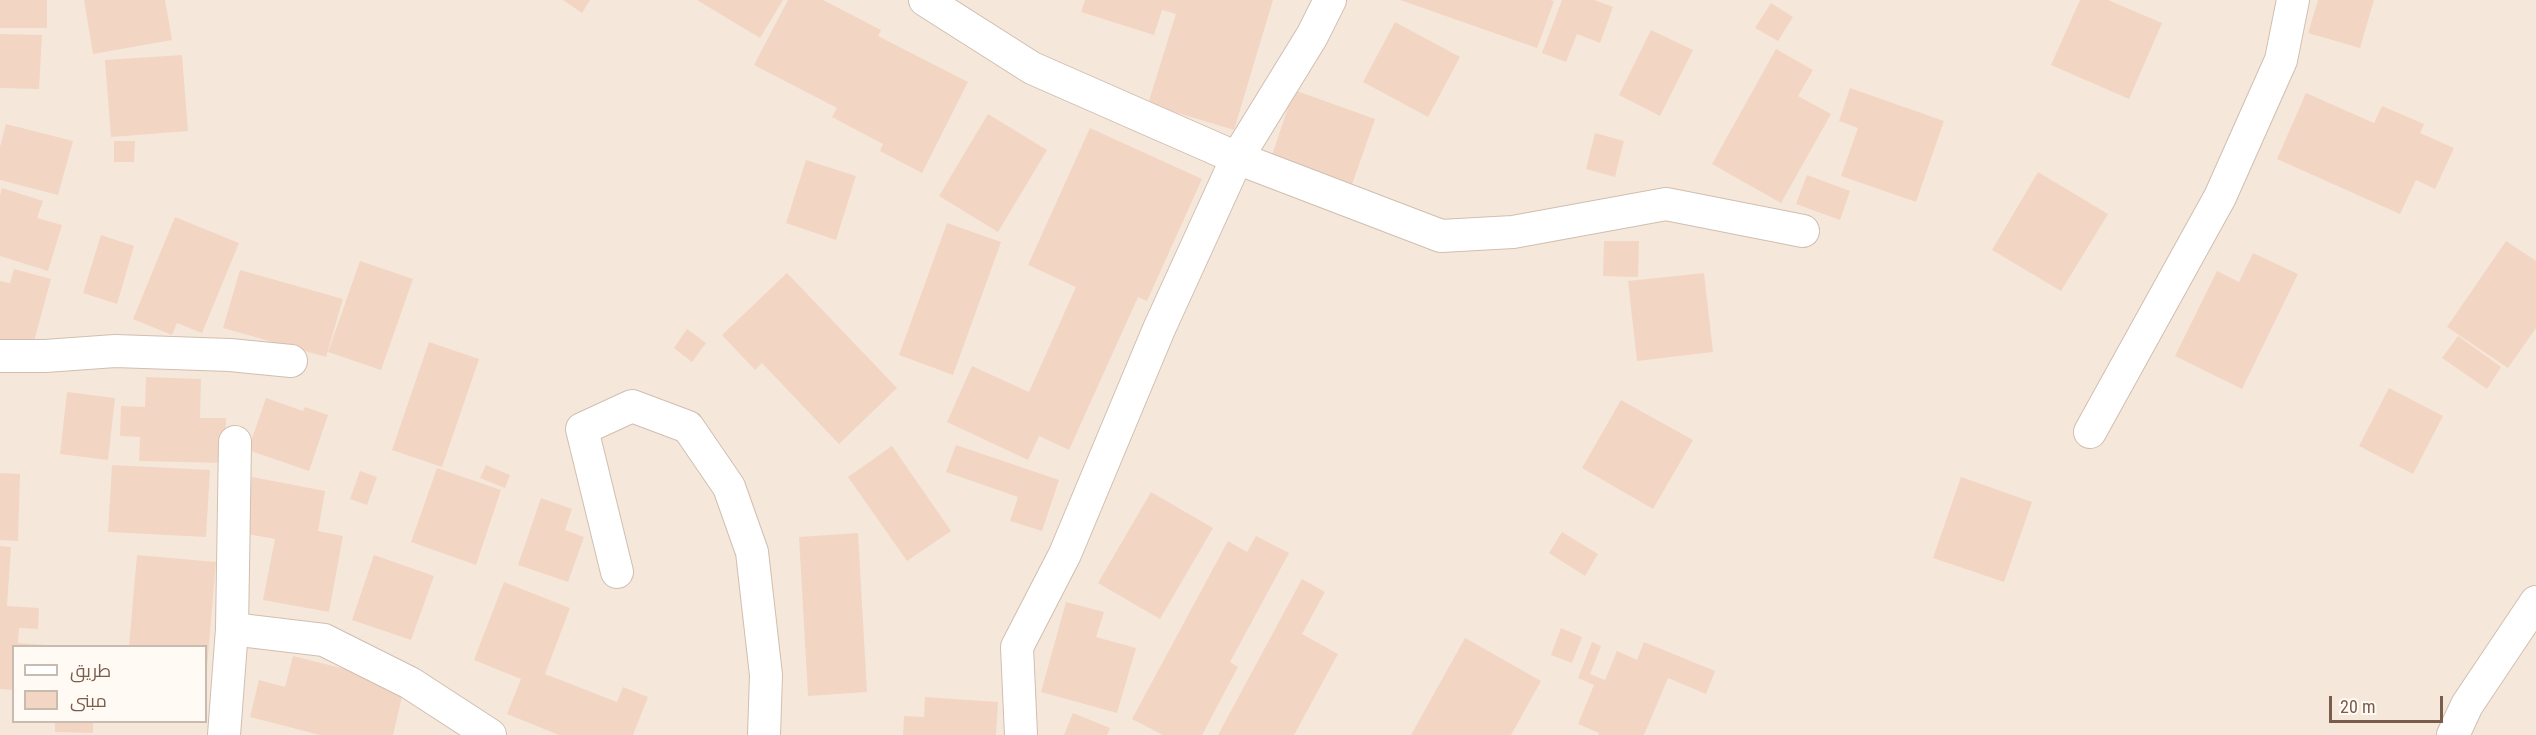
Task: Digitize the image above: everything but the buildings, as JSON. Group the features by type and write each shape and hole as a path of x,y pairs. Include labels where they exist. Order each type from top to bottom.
{"street":[{"path":"925,0 1032,68 1237,158 1441,236 1513,232 1666,204 1803,231"},
{"path":"1021,735 1017,647 1065,554 1159,329 1237,158 1312,36 1329,0"},
{"path":"2090,432 2220,197 2280,60 2293,0"},
{"path":"0,356 45,356 115,351 230,355 291,361"},
{"path":"617,572 582,429 632,406 688,428 729,487 752,552 766,675 764,735"},
{"path":"224,735 232,629 235,442"},
{"path":"2453,735 2467,705 2536,602"},
{"path":"232,629 324,640 410,683 490,735"}],"shaded area":[{"path":"0,0 2536,0 2536,735 0,735"}]}
